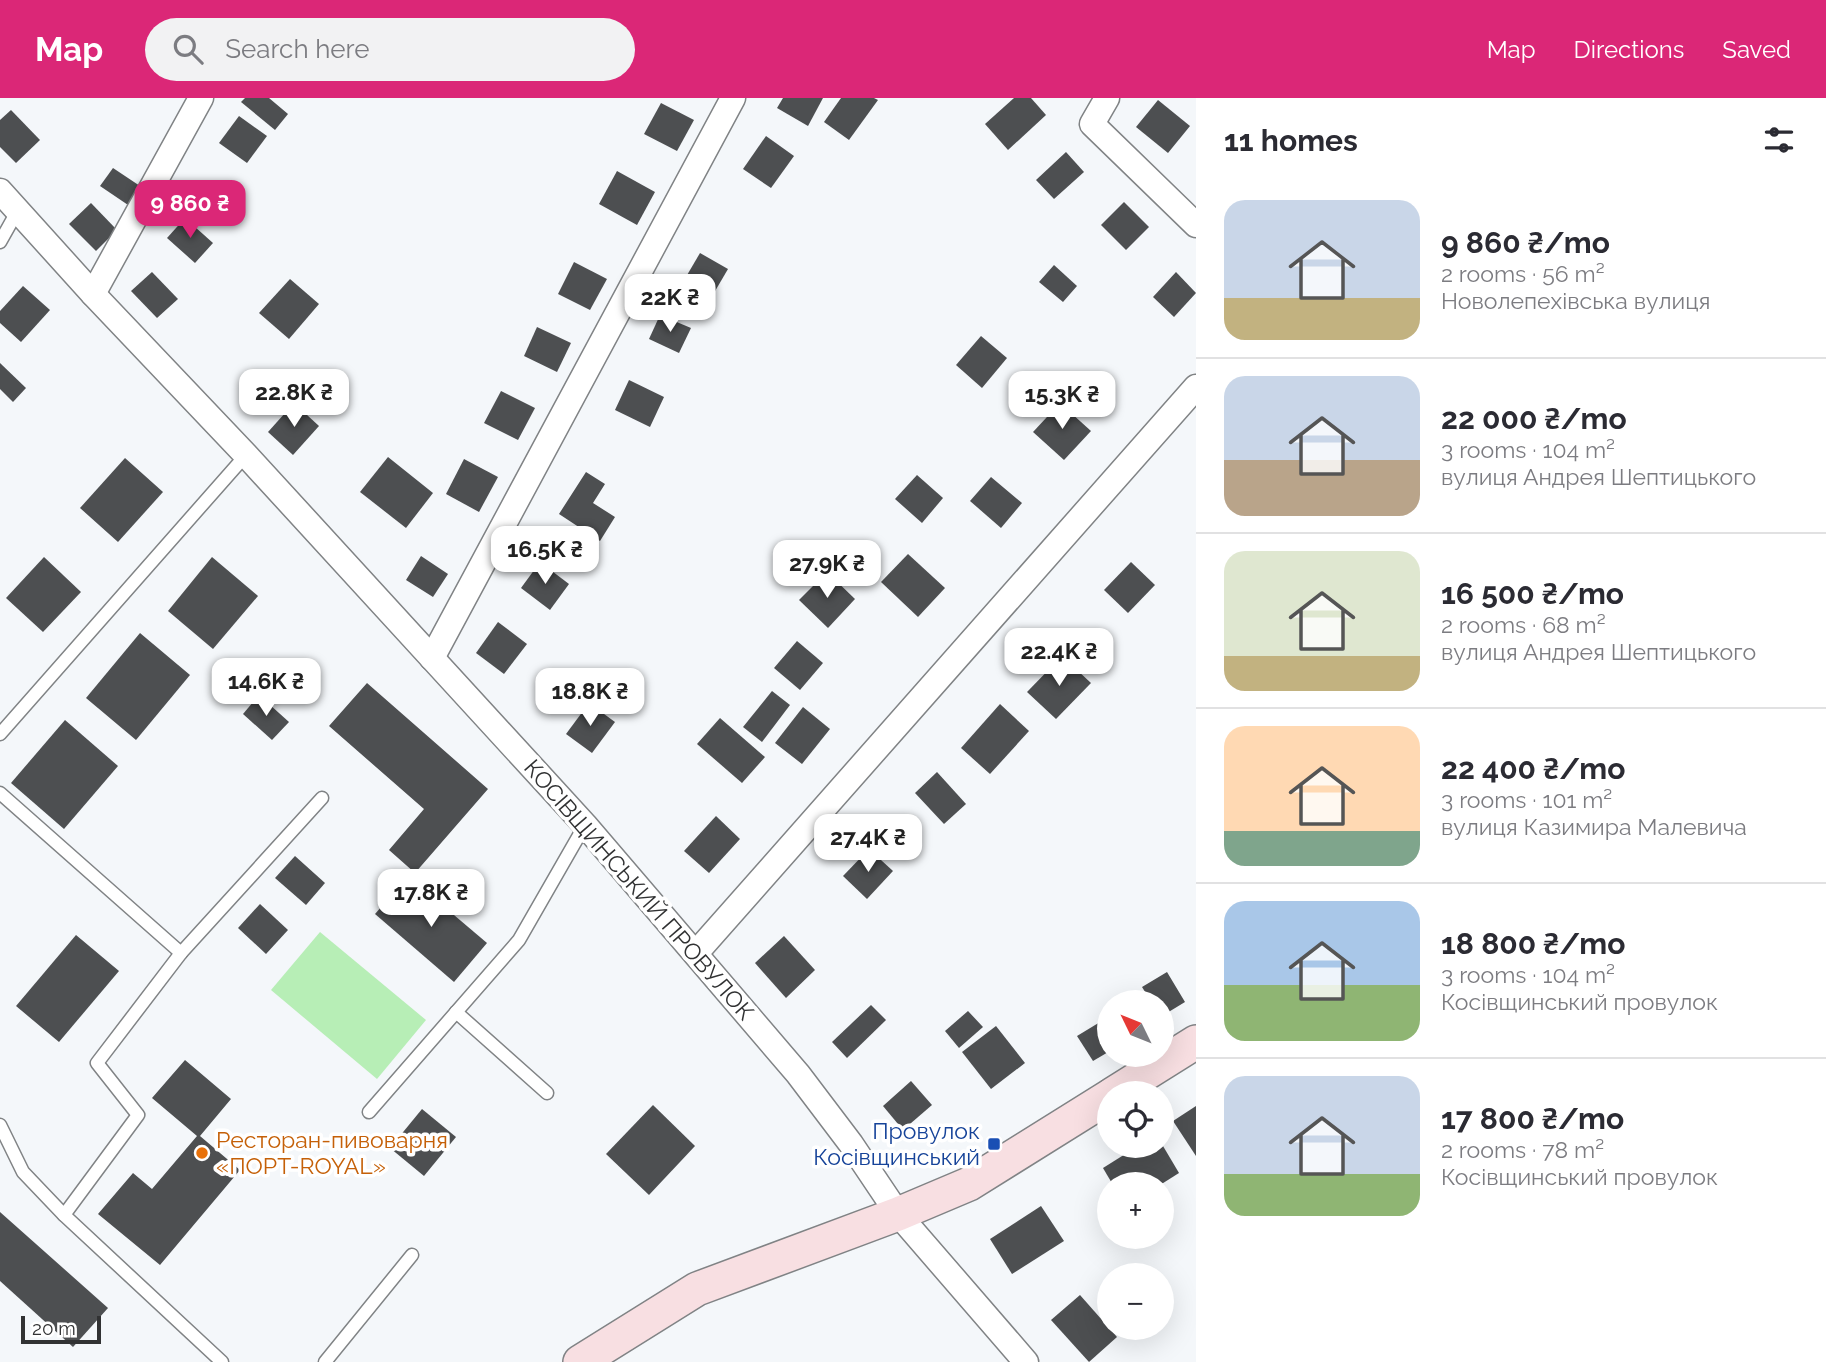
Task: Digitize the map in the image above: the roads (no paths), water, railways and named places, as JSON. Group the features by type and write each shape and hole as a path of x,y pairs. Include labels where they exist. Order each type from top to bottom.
{"street":[{"path":"93,294 201,98"},
{"path":"432,658 733,98"},
{"path":"1107,98 1092,124 1196,225"},
{"name":"КОСІВЩИНСЬКИЙ ПРОВУЛОК","path":"0,191 585,825 798,1074 851,1144 898,1214 1026,1362"},
{"path":"696,953 1196,387"},
{"path":"1133,1081 1196,1042"},
{"path":"580,1362 697,1289 898,1214 969,1184 1097,1104"}],"lane":[{"path":"0,242 18,211"},
{"path":"0,734 246,455"},
{"path":"0,793 181,953"},
{"path":"64,1215 138,1115 97,1063 181,953 322,798"},
{"path":"369,1111 519,940 585,825"},
{"path":"456,1012 547,1093"},
{"path":"0,1125 23,1172 64,1215 222,1362"},
{"path":"325,1362 412,1255"}],"place":[{"name":"Провулок Косівщинський","path":"994,1144"},
{"name":"Ресторан-пивоварня «ПОРТ-ROYAL»","path":"202,1153"}]}
